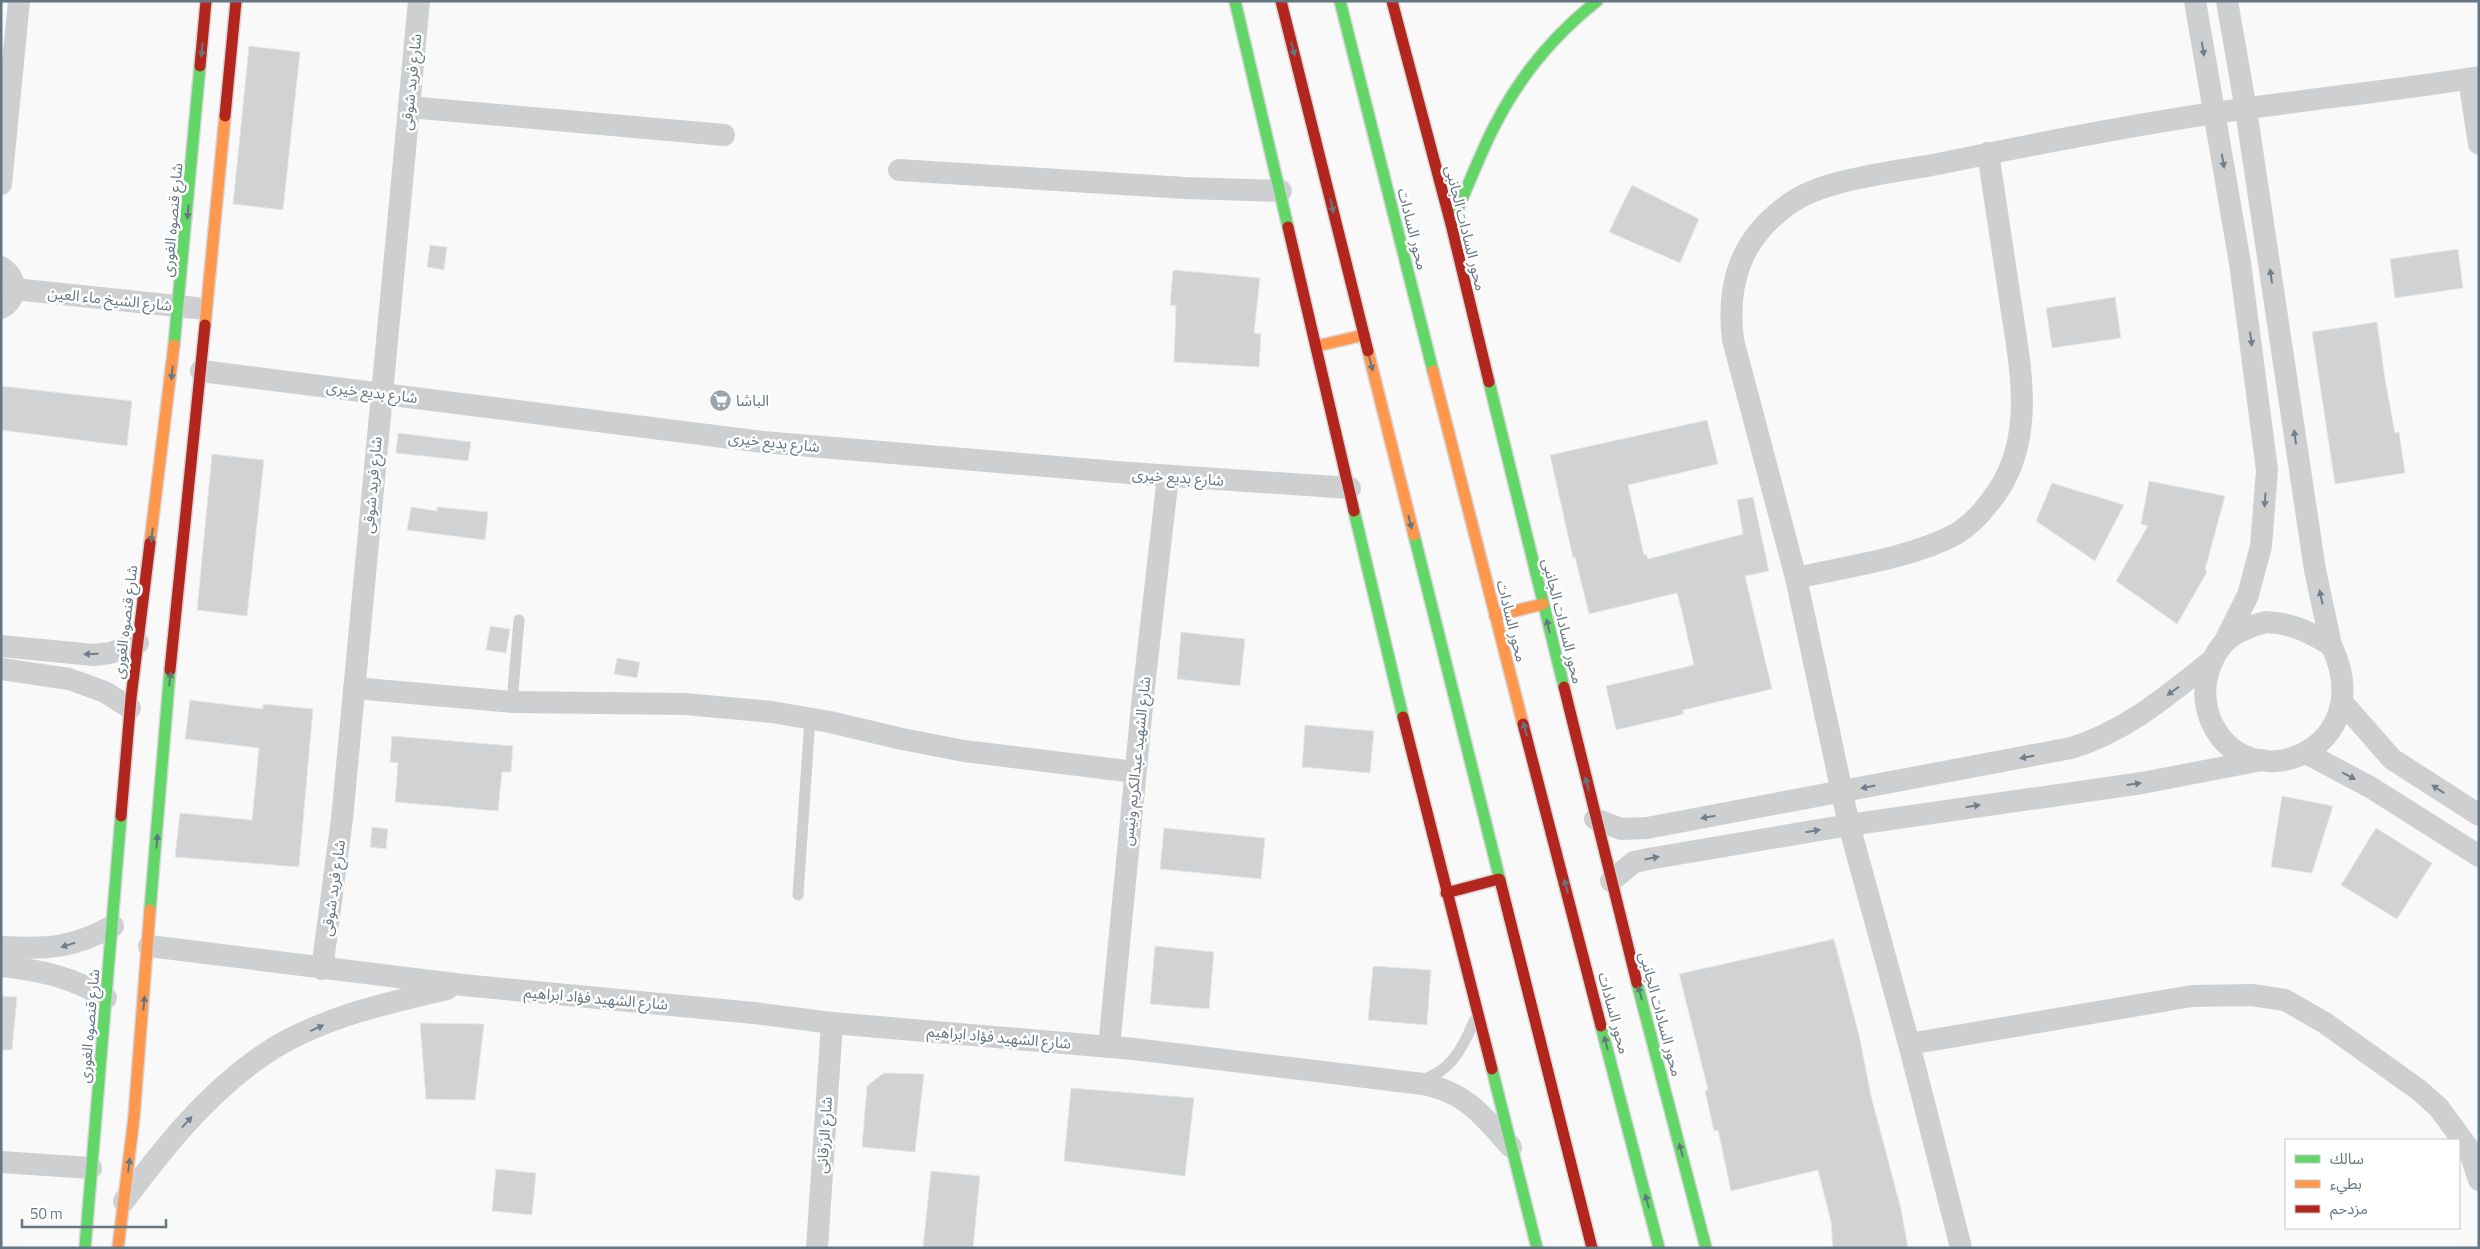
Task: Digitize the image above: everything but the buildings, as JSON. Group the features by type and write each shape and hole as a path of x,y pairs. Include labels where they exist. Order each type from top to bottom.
{"street":[{"path":"1,184 5,102 18,1"},
{"name":"شارع قنصوه الغورى","path":"118,1248 149,946 167,701 182,412 179,307 206,1"},
{"name":"شارع قنصوه الغورى","path":"85,1248 130,708 138,643 182,412 201,371 236,1"},
{"name":"شارع فريد شوقى","path":"322,969 342,819 419,1"},
{"path":"1235,1 1446,893 1537,1248"},
{"path":"1281,1 1592,1248"},
{"name":"محور السادات","path":"1340,1 1495,616 1660,1248"},
{"name":"محور السادات الجانبى","path":"1392,1 1451,224 1595,819 1706,1248"},
{"path":"1451,224 1495,125 1512,94 1546,51 1597,1"},
{"path":"1595,819 1621,830 1634,830 2071,748 2093,742 2135,719 2211,661 2226,638 2248,595 2259,556 2267,470 2240,263 2195,1"},
{"path":"1611,881 1634,862 1648,858 1850,825 2142,783 2262,760 2284,760 2306,754 2323,741 2336,723 2342,702 2342,685 2331,645 2315,570 2246,110 2227,1"},
{"path":"1961,1248 1850,825 1796,578 1733,340 1730,321 1733,281 1743,257 1771,219 1790,203 1807,194 1832,185 1988,154 2215,113 2474,78 2479,144"},
{"path":"409,107 724,135"},
{"path":"1796,578 1907,552 1956,534 1977,518 1994,497 2014,461 2021,428 2022,383 1988,154"},
{"path":"900,170 1185,188 1281,191"},
{"path":"1,267 11,275 14,289 10,302 1,308"},
{"name":"شارع الشيخ ماء العين","path":"14,289 207,309"},
{"path":"1317,346 1364,334"},
{"name":"شارع بديع خيرى","path":"201,371 381,392 763,442 1168,476 1350,488"},
{"name":"شارع الشهيد عبدالكريم ونيس","path":"1109,1047 1135,772 1168,476"},
{"path":"1495,616 1543,604"},
{"path":"2226,638 2248,627 2266,622 2285,623 2303,629 2331,645"},
{"path":"1,646 94,655 110,653 138,643"},
{"path":"2211,661 2204,692 2207,711 2215,729 2227,744 2244,755 2262,760"},
{"path":"1,669 69,679 105,692 130,708"},
{"path":"354,688 512,702 685,704 810,718 964,751 1135,772"},
{"path":"2342,702 2377,745 2392,759 2479,815"},
{"path":"2306,754 2370,787 2479,856"},
{"path":"1446,893 1499,879"},
{"path":"1,947 44,949 62,947 113,926"},
{"name":"شارع الشهيد فؤاد ابراهيم","path":"149,946 322,969 463,985 738,1011 832,1023 1109,1047 1411,1082 1442,1088 1464,1099 1511,1147"},
{"path":"1,966 50,973 72,980 106,998"},
{"name":"شارع الشهيد فؤاد ابراهيم","path":"124,1201 187,1121 206,1102 256,1060 282,1044 324,1024 398,1000 463,985"},
{"path":"1909,1044 2192,996 2252,995 2285,1000 2325,1022 2419,1090 2439,1108 2469,1149 2479,1180"},
{"name":"شارع الزرقانى","path":"817,1248 832,1023"},
{"path":"1,1162 91,1168"}],"lane":[{"path":"512,702 519,620"},
{"path":"798,895 810,718"},
{"path":"1411,1082 1428,1078 1448,1065 1466,1042 1477,1014"}],"traffic: fast":[{"path":"1235,1 1288,227"},
{"path":"1340,1 1433,371"},
{"path":"1451,224 1488,139 1526,74 1566,28 1597,1"},
{"path":"174,345 200,66"},
{"path":"1489,382 1564,687"},
{"path":"1354,511 1403,717"},
{"path":"1414,535 1500,880"},
{"path":"150,910 170,670"},
{"path":"85,1248 121,816"},
{"path":"1637,983 1706,1248"},
{"path":"1601,1026 1659,1248"},
{"path":"1492,1069 1537,1248"}],"traffic: slow":[{"path":"205,325 225,116"},
{"path":"1317,346 1364,335"},
{"path":"150,543 174,345"},
{"path":"1368,351 1414,535"},
{"path":"1433,371 1523,724"},
{"path":"1495,616 1543,604"},
{"path":"118,1248 134,1117 150,910"}],"traffic: jam":[{"path":"200,66 206,1"},
{"path":"225,116 236,1"},
{"path":"1281,1 1368,351"},
{"path":"1392,1 1451,224 1489,382"},
{"path":"1288,227 1354,511"},
{"path":"170,670 205,325"},
{"path":"121,816 131,698 150,543"},
{"path":"1564,687 1637,983"},
{"path":"1403,717 1492,1069"},
{"path":"1523,724 1601,1026"},
{"path":"1446,893 1499,879"},
{"path":"1500,880 1592,1248"}],"place":[{"name":"الباشا","path":"720,400"}]}
